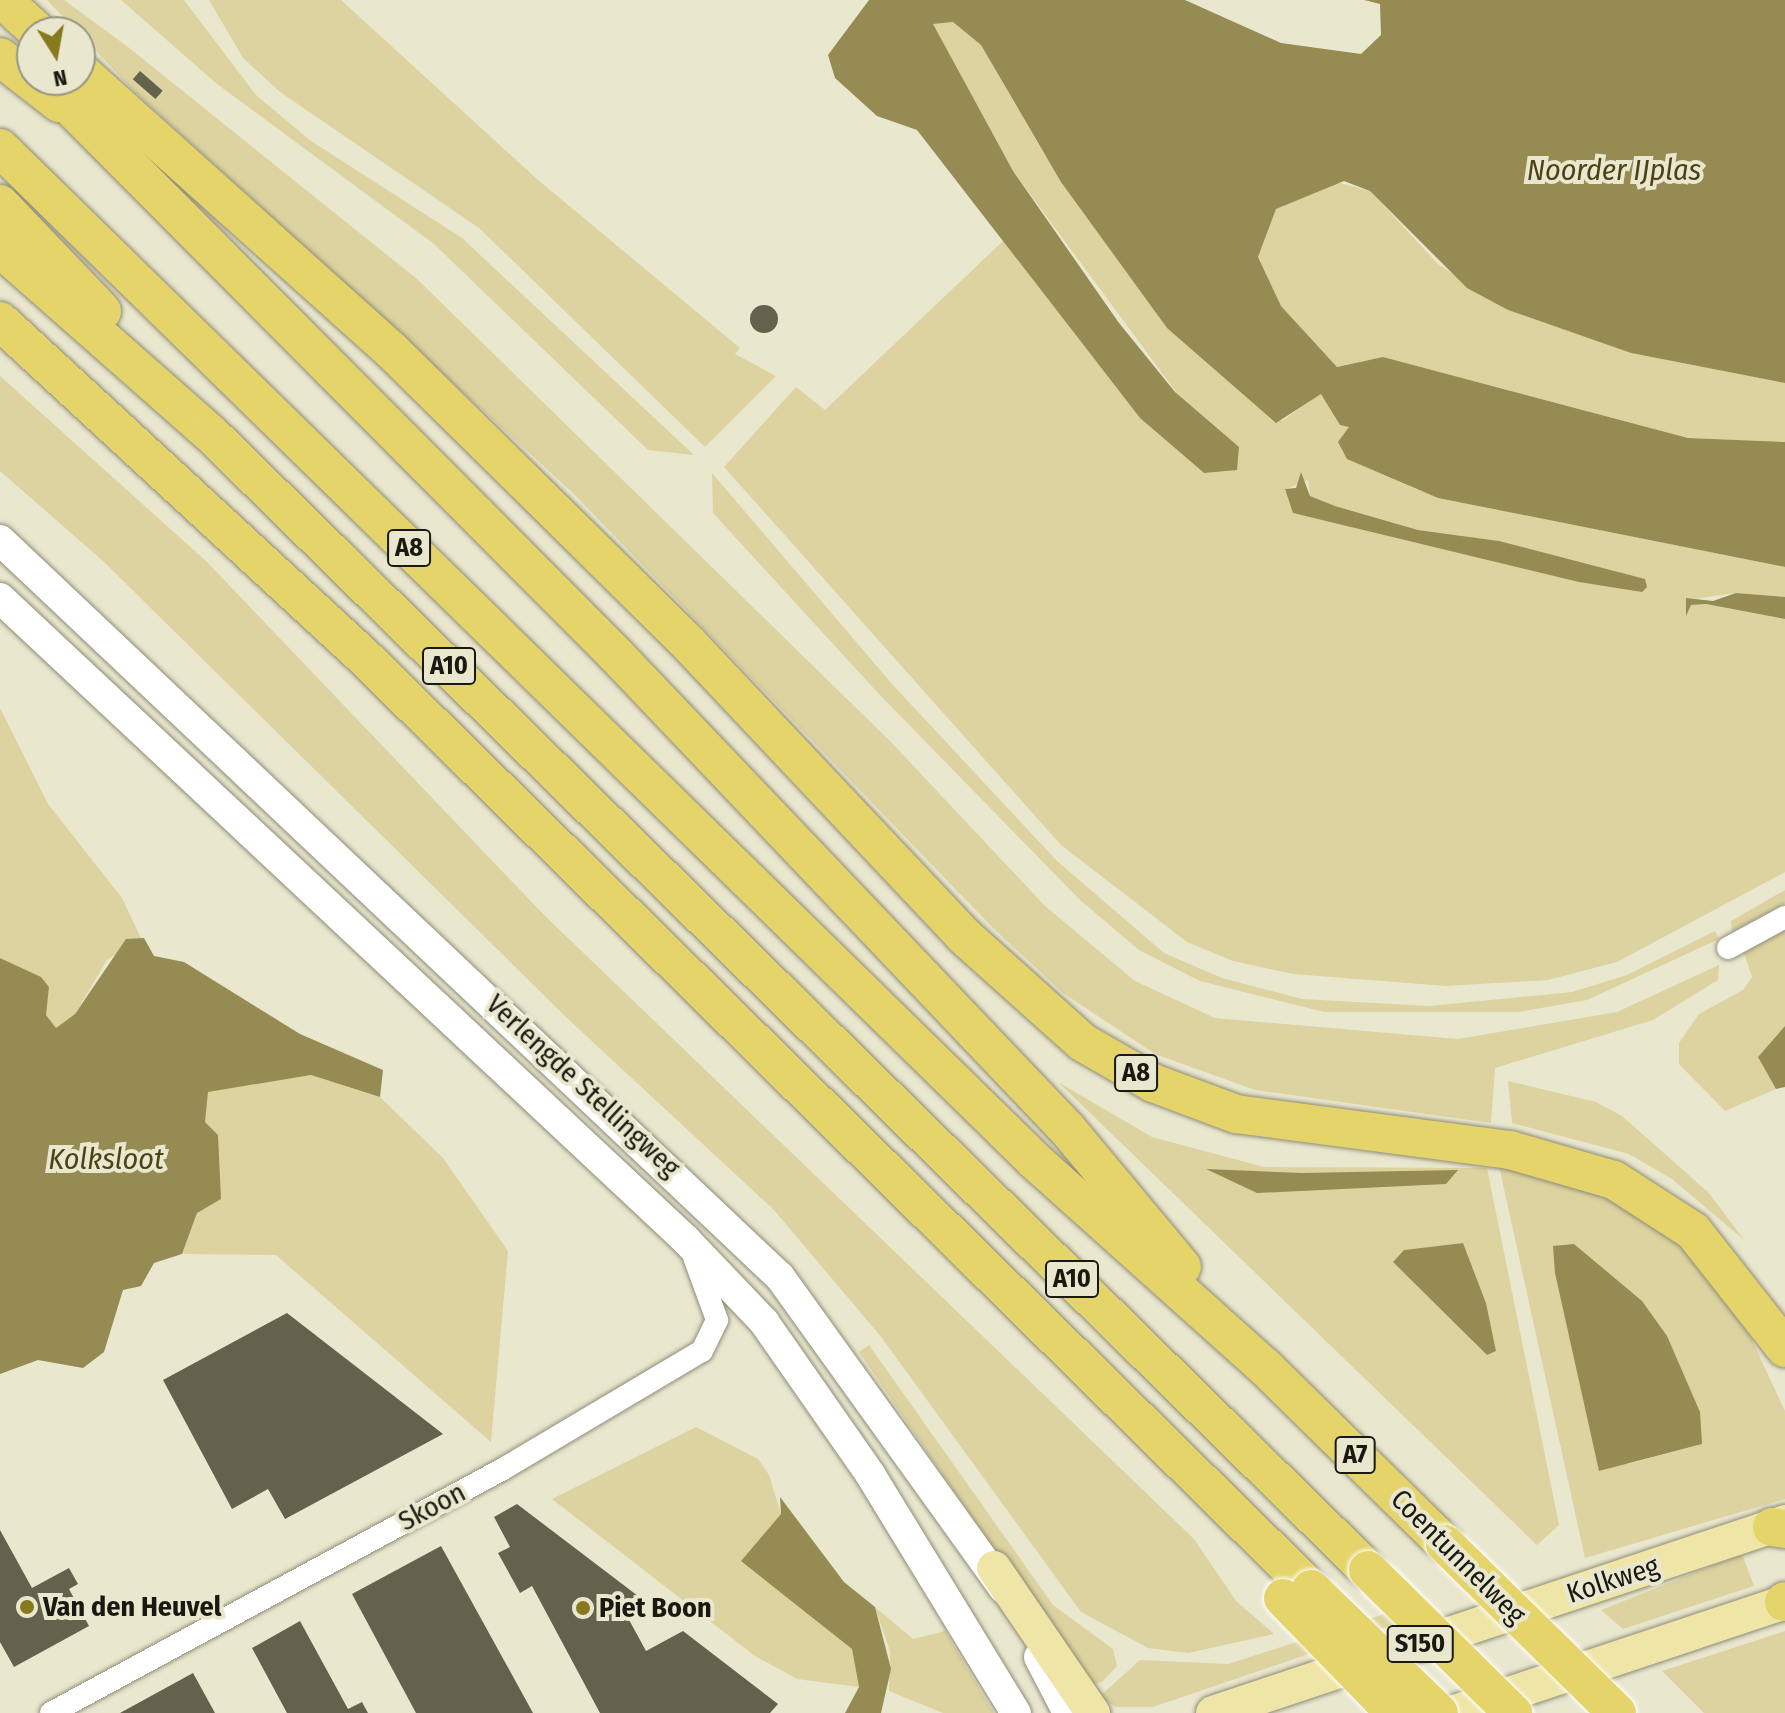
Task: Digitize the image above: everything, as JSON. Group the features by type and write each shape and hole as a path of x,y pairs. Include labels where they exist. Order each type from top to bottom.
{"highway":[{"path":"3,0 20,16"},
{"path":"0,34 16,51"},
{"path":"0,57 80,119"},
{"name":"A8","path":"96,85 391,350 690,645 964,936 1082,1042 1165,1089 1236,1114 1510,1150 1614,1180 1693,1231 1746,1292 1785,1348"},
{"path":"59,96 499,533 914,966 1068,1130 1265,1367"},
{"name":"A8","path":"0,148 1034,1160 1265,1367"},
{"name":"A10","path":"0,204 210,433 1513,1713"},
{"name":"A10","path":"0,248 210,433"},
{"path":"0,321 323,618 936,1219 1297,1593 1395,1713"},
{"name":"A8","path":"1746,1292 1785,1381"},
{"name":"Coentunnelweg","path":"1265,1367 1617,1713"},
{"path":"1297,1593 1439,1713"}],"main road":[{"name":"Verlengde Stellingweg","path":"0,540 770,1266 994,1568 1068,1713"},
{"name":"Verlengde Stellingweg","path":"0,598 686,1240 782,1348 870,1474 1016,1713"},
{"name":"Kolkweg","path":"1213,1713 1781,1526"},
{"path":"994,1568 1093,1713"},
{"path":"1452,1713 1785,1602"}],"street":[{"path":"1728,948 1785,917"},
{"name":"Skoon","path":"51,1713 503,1469 702,1351 717,1320 686,1240"}],"shaded area":[{"path":"47,0 64,0 86,16 62,16"},
{"path":"121,0 184,0 256,95 311,141 462,238 694,455 648,450 434,244 217,84"},
{"path":"209,0 341,0 538,180 740,348 735,354 776,376 705,447 479,228 280,92 243,58"},
{"path":"953,22 981,45 1043,152 1167,328 1282,421 1321,393 1409,486 1438,498 1785,567 1785,597 1736,593 1686,600 1686,614 1691,605 1706,604 1785,619 1785,872 1617,962 1548,980 1446,986 1293,974 1233,961 1187,942 1061,845 724,467 796,387 825,410 1003,241 1140,418 1204,473 1176,392 1013,171 933,35 933,24","holes":["1308,480 1310,496 1418,530 1499,541 1642,592 1294,513 1286,489"]},
{"path":"96,24 417,279 891,742 1045,906 1135,981 1215,1018 1458,1039 1617,1012 1719,965 1718,980 1653,1020 1495,1068 1491,1123 1255,1090 1155,1054 1063,993 993,928 572,492 136,93 96,51"},
{"path":"1332,181 1370,191 1438,264 1508,310 1631,353 1785,383 1785,442 1688,438 1383,357 1337,367 1281,306 1258,257 1276,209"},
{"path":"0,376 206,561 544,915 1194,1539 1236,1601 1274,1634 1188,1653 1148,1648 1081,1612 882,1338 774,1210 568,1019 103,561 0,471"},
{"path":"712,473 892,684 1057,861 1164,953 1222,978 1302,999 1429,1006 1572,992 1627,975 1715,931 1719,939 1587,1000 1519,1012 1324,1012 1200,981 1139,950 1080,900 878,693 713,513"},
{"path":"0,708 48,804 122,898 141,938 107,960 75,1014 56,1028 45,1014 49,987 41,978 0,958"},
{"path":"1785,890 1785,903 1732,932 1731,921"},
{"path":"1785,930 1785,1026 1758,1057 1776,1089 1725,1111 1679,1064 1679,1043 1699,1014 1743,990 1752,977 1744,953"},
{"path":"311,1075 380,1097 443,1158 508,1251 491,1442 276,1255 182,1254 197,1213 207,1092"},
{"path":"1508,1081 1596,1102 1622,1116 1709,1193 1744,1240 1672,1179 1629,1154 1512,1123"},
{"path":"1058,1082 1152,1137 1264,1167 1487,1168 1559,1525 1537,1545","holes":["1463,1243 1486,1303 1496,1351 1486,1354 1394,1262 1404,1250"]},
{"path":"1499,1166 1598,1190 1690,1251 1750,1336 1785,1411 1785,1499 1585,1558","holes":["1642,1301 1702,1444 1628,1464"]},
{"path":"869,1345 1053,1605 1113,1649 1117,1666 1102,1682 1087,1686 859,1352"},
{"path":"696,1427 758,1459 769,1475 781,1514 742,1560 852,1649 859,1687 797,1679 755,1656 552,1499"},
{"path":"1742,1554 1754,1586 1623,1629 1601,1610"},
{"path":"875,1607 913,1639 945,1631 994,1713 943,1713 889,1691 890,1651"},
{"path":"1394,1611 1403,1622 1153,1707 1116,1707 1099,1697 1140,1660 1228,1664"},
{"path":"1785,1631 1785,1713 1704,1713 1662,1671"}],"water":[{"name":"Noorder IJplas","path":"869,0 1185,0 1281,43 1361,54 1381,35 1380,4 1364,0 1785,0 1785,383 1631,353 1508,310 1467,288 1370,191 1344,181 1276,209 1258,257 1281,306 1337,367 1383,357 1688,438 1785,442 1785,567 1438,498 1347,459 1338,442 1349,427 1340,425 1321,394 1276,423 1167,328 1061,182 981,45 953,22 933,24 1013,171 1119,323 1175,392 1239,447 1237,470 1204,473 1140,418 917,130 877,116 835,78 828,55"},
{"path":"1301,472 1310,496 1335,506 1418,530 1499,541 1645,579 1647,587 1642,592 1579,582 1293,513 1285,489 1296,488"},
{"path":"1736,593 1785,597 1785,619 1706,604 1691,605 1686,616 1686,598 1713,601"},
{"name":"Kolksloot","path":"144,938 154,956 184,962 300,1034 383,1070 380,1097 311,1075 208,1092 205,1122 218,1135 221,1199 197,1213 182,1254 154,1263 141,1286 123,1290 104,1352 83,1368 38,1360 0,1374 0,958 41,977 49,987 46,1015 56,1028 75,1014 126,939"},
{"path":"1785,1026 1785,1087 1776,1089 1758,1057"},
{"path":"1206,1169 1302,1173 1458,1170 1446,1184 1257,1193"},
{"path":"1463,1243 1486,1303 1496,1351 1487,1355 1393,1262 1404,1250"},
{"path":"1574,1244 1642,1301 1667,1336 1700,1412 1702,1444 1599,1471 1555,1273 1553,1246"},
{"path":"780,1497 844,1582 875,1607 891,1669 881,1713 845,1713 859,1687 852,1649 741,1561 781,1514"}],"building":[{"path":"140,71 163,91 155,99 133,79"},
{"path":"764,305 774,309 778,319 774,329 764,333 754,329 750,319 754,309"},
{"path":"287,1313 443,1434 285,1519 268,1489 232,1509 163,1380"},
{"path":"517,1504 638,1596 621,1605 646,1651 683,1631 778,1704 770,1713 600,1713 532,1586 520,1593 498,1553 510,1547 494,1517"},
{"path":"0,1530 32,1588 69,1568 78,1584 69,1589 89,1626 14,1667 0,1642"},
{"path":"441,1546 533,1713 416,1713 352,1594"},
{"path":"300,1621 348,1709 362,1702 368,1713 287,1713 252,1648"},
{"path":"193,1673 215,1713 120,1713"}],"place":[{"name":"Van den Heuvel","path":"27,1607"},
{"name":"Piet Boon","path":"583,1608"}]}
